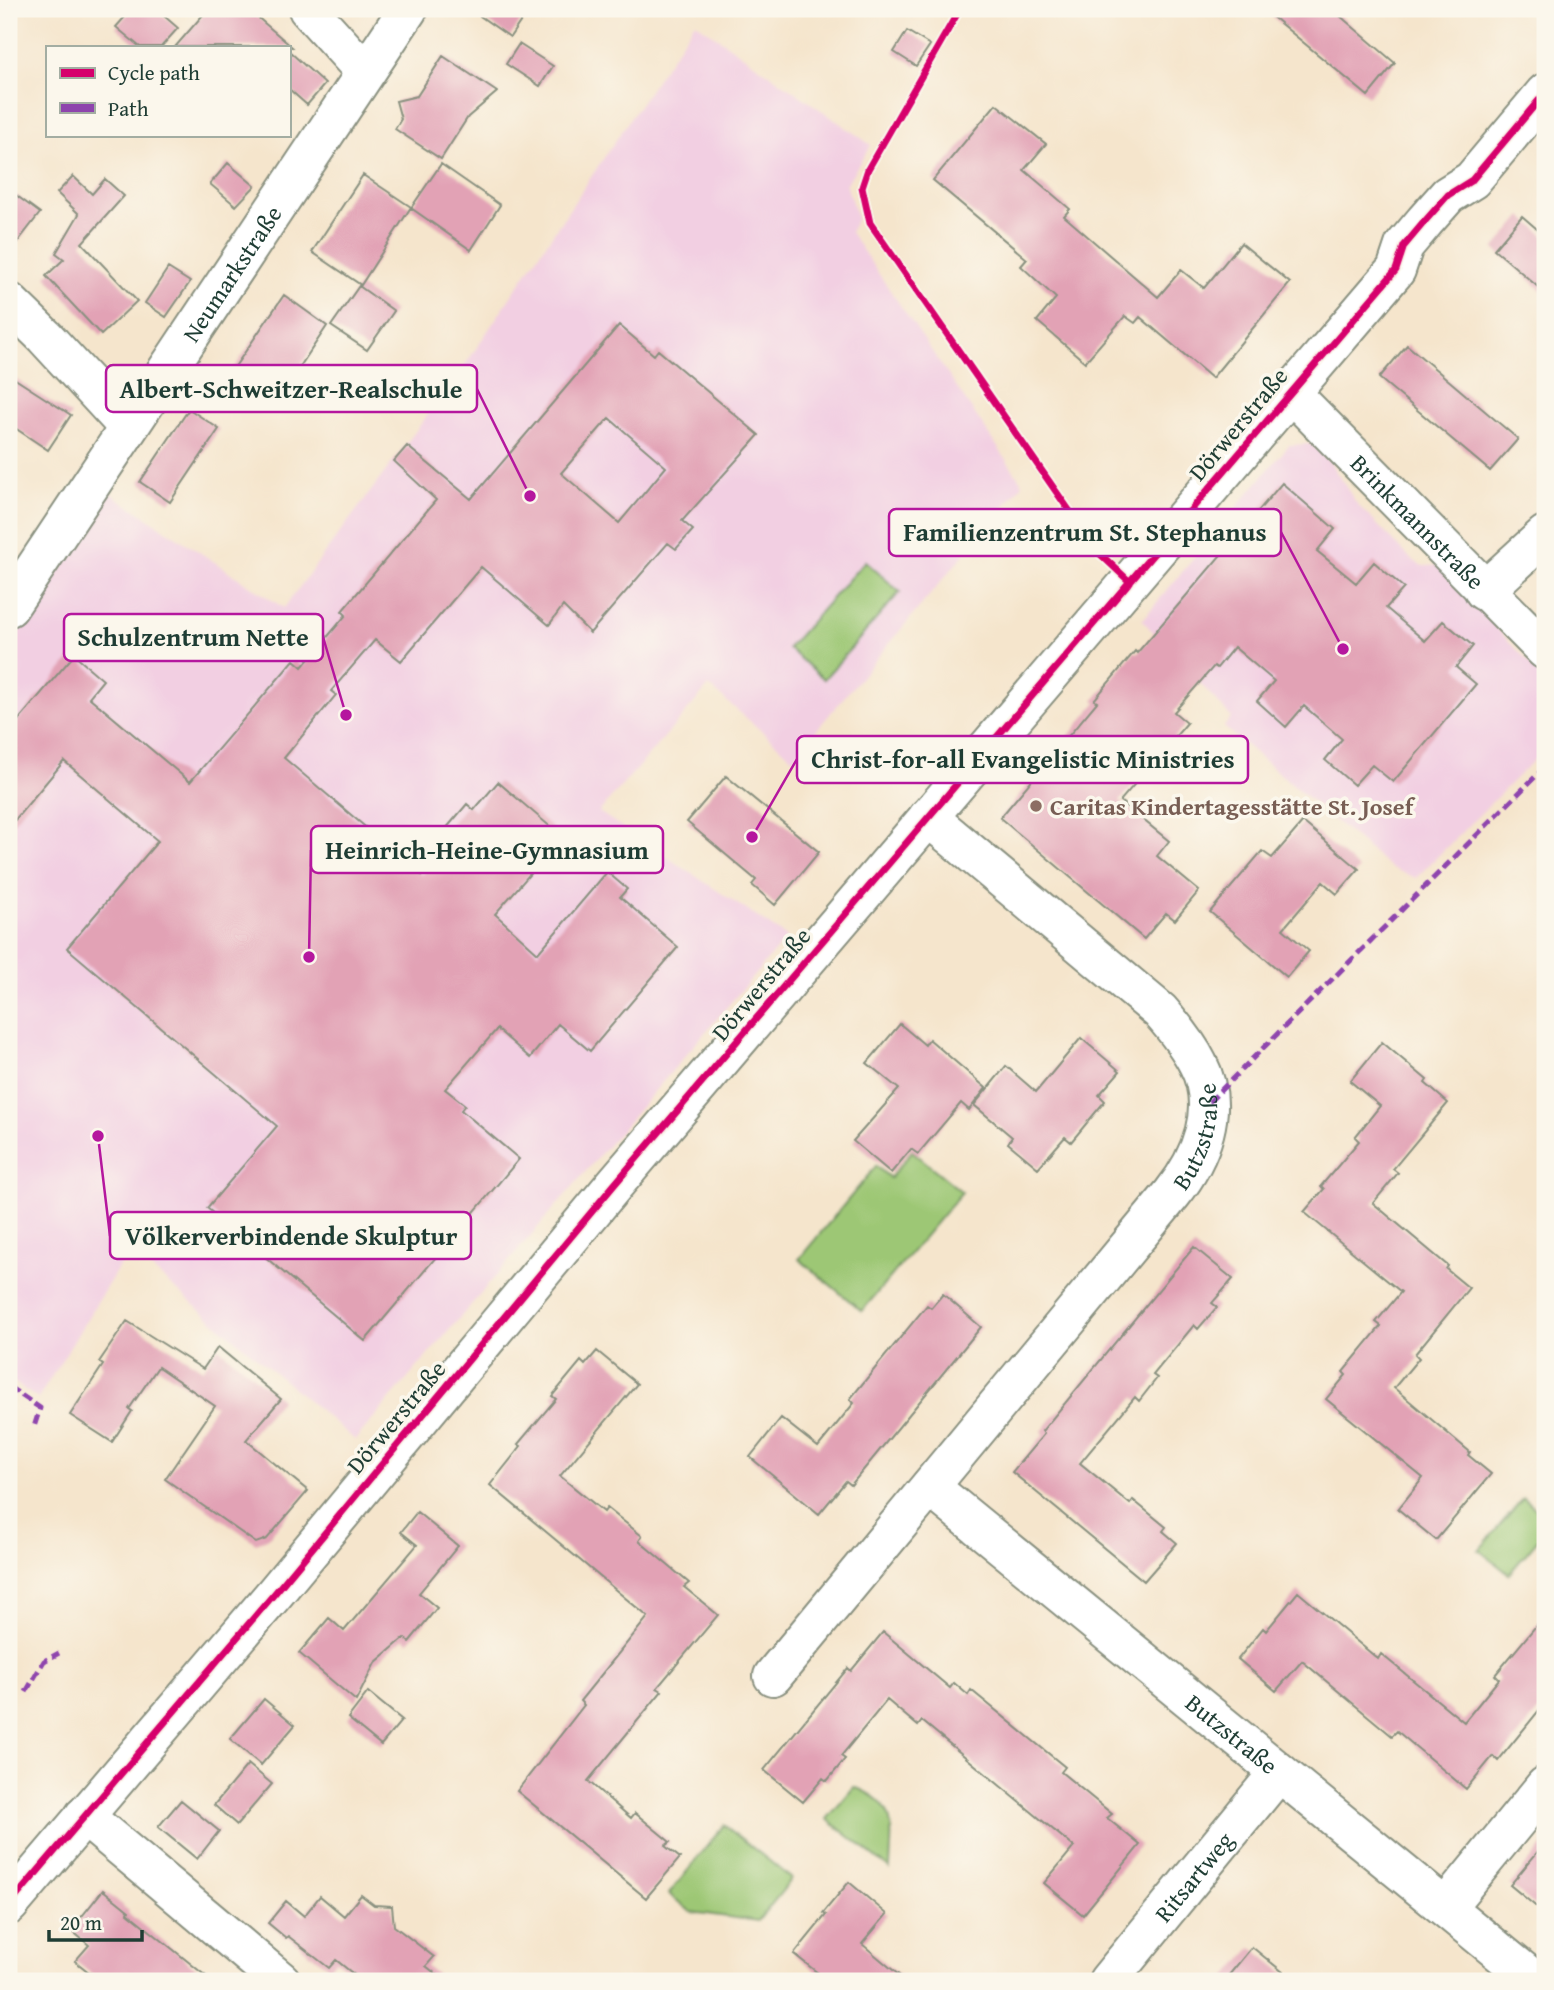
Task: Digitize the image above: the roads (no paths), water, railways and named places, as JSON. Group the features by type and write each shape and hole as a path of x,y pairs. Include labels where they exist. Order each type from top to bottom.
{"street":[{"path":"308,9 365,72"},
{"name":"Neumarkstraße","path":"9,607 408,9"},
{"name":"Dörwerstraße","path":"9,1905 283,1583 614,1185 1396,270 1404,246 1424,221 1448,195 1472,180 1545,93"},
{"path":"9,302 128,427"},
{"name":"Brinkmannstraße","path":"1290,392 1545,650"},
{"path":"1484,591 1545,535"},
{"name":"Butzstraße","path":"773,1676 1177,1187 1202,1145 1209,1102 1199,1066 1182,1037 1160,1011 928,817"},
{"name":"Butzstraße","path":"930,1487 1535,1981"},
{"name":"Ritsartweg","path":"1108,1981 1279,1772"},
{"path":"1446,1907 1545,1786"},
{"path":"84,1816 281,1981"}],"place":[{"name":"Albert-Schweitzer-Realschule","path":"530,496"},
{"name":"Familienzentrum St. Stephanus","path":"1343,649"},
{"name":"Schulzentrum Nette","path":"346,715"},
{"name":"Caritas Kindertagesstätte St. Josef","path":"1036,806"},
{"name":"Christ-for-all Evangelistic Ministries","path":"752,837"},
{"name":"Heinrich-Heine-Gymnasium","path":"309,957"},
{"name":"Völkerverbindende Skulptur","path":"98,1136"}]}
